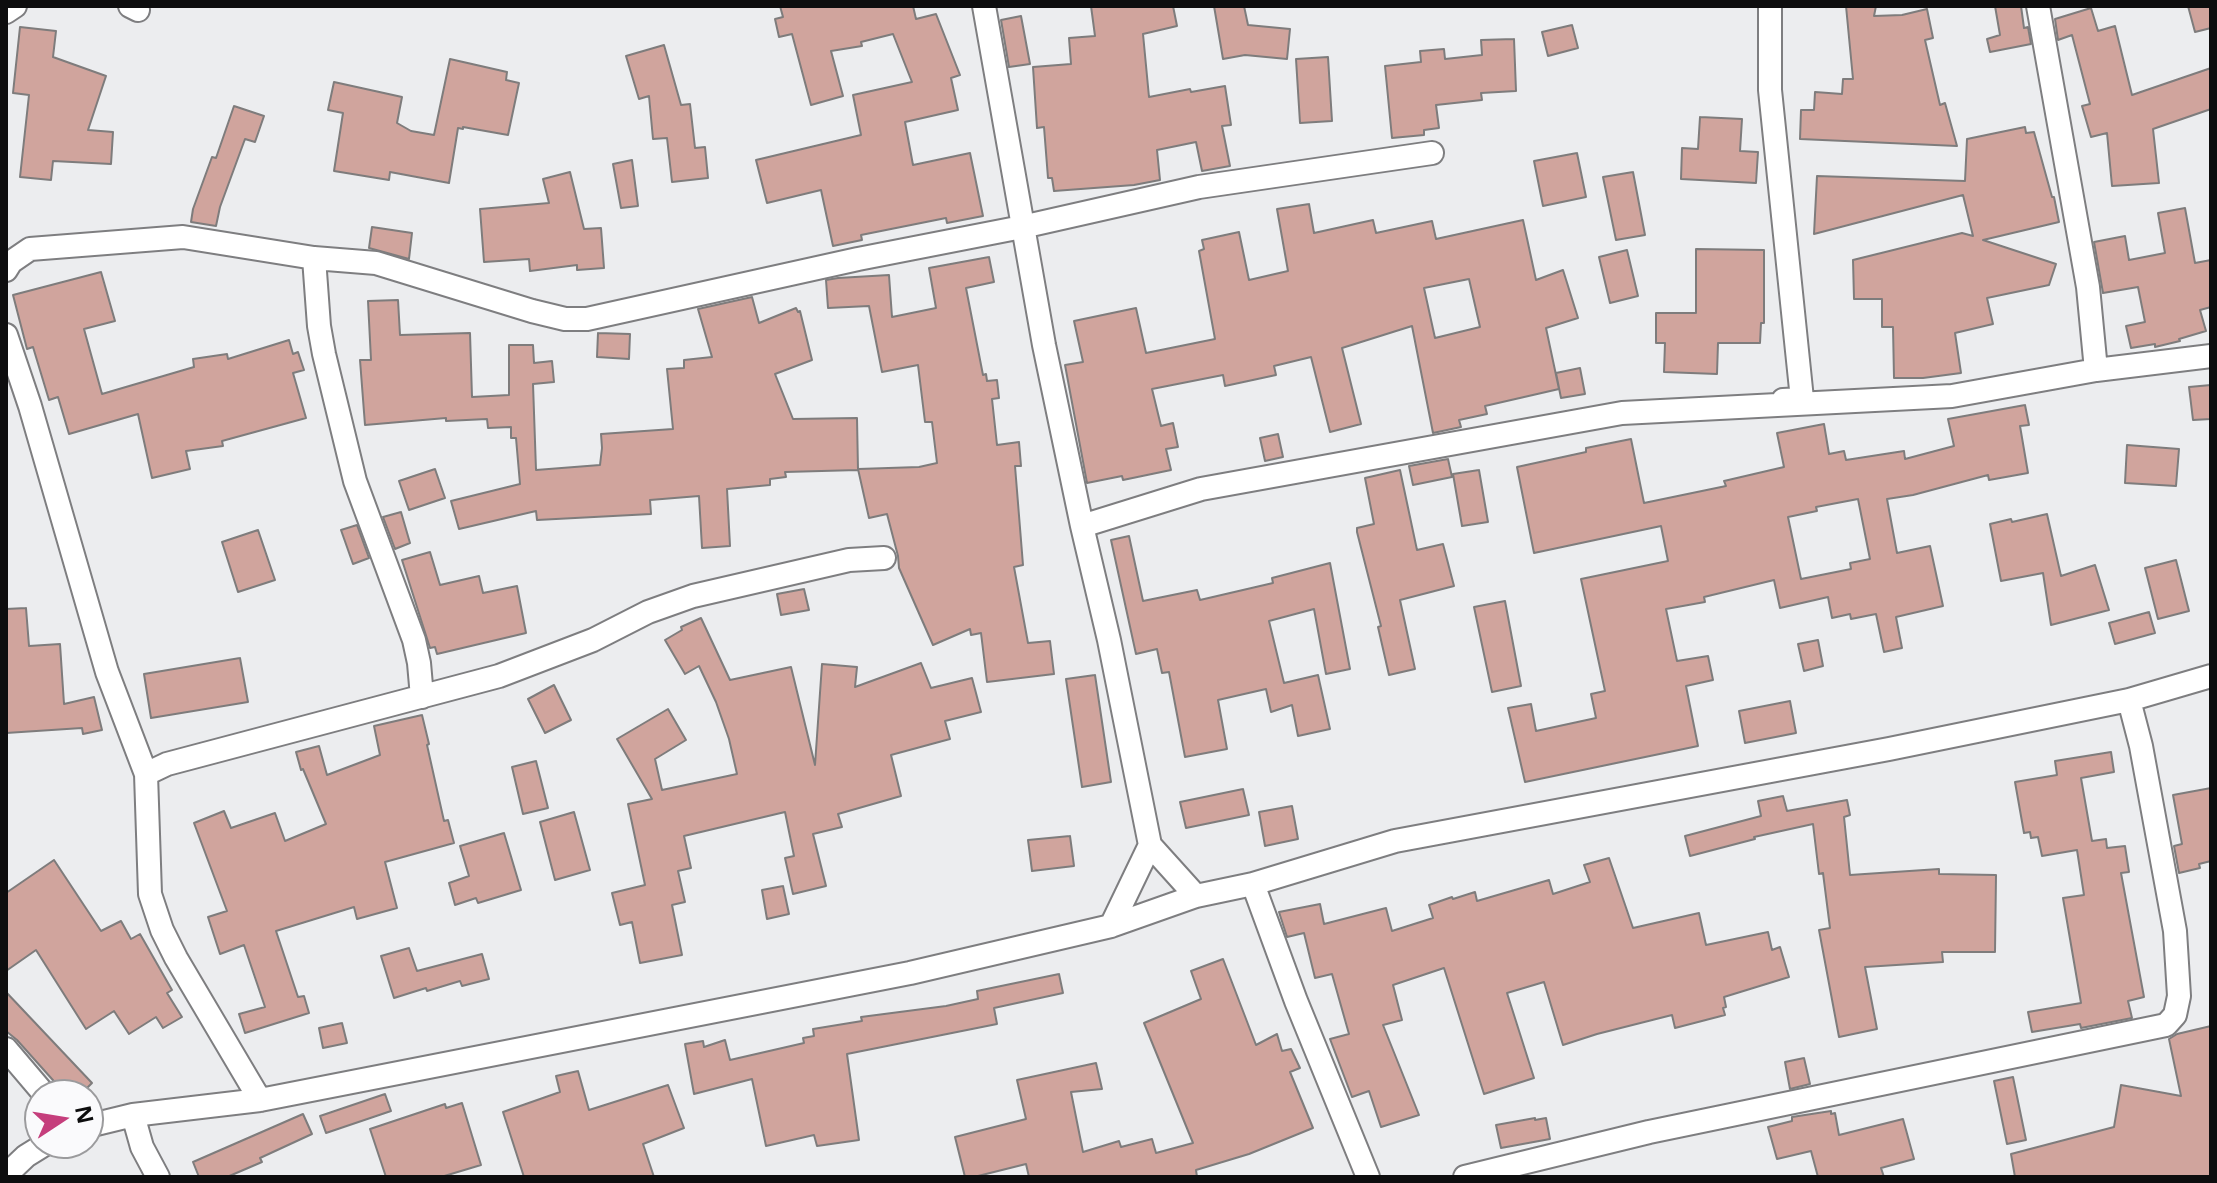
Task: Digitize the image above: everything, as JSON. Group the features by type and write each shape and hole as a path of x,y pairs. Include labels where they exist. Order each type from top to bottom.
{"street":[{"path":"6,12 15,6"},
{"path":"984,6 1044,345 1109,640 1150,845 1196,896"},
{"path":"1082,526 1201,489 1622,413 1802,399 1770,90 1770,6"},
{"path":"2038,6 2088,287 2096,370"},
{"path":"6,270 11,262 30,249 183,237 314,258 376,263 532,311 565,319 587,319 1199,187 1432,153"},
{"path":"314,258 319,326 327,368 355,481 414,640 422,697"},
{"path":"6,335 30,406 107,672 146,774 150,894 162,930 176,958 260,1100"},
{"path":"1622,413 1952,396 2096,370 2211,356"},
{"path":"146,774 167,764 512,671 593,640 648,612 693,596 849,560 884,558"},
{"path":"104,1122 133,1115 260,1100 910,973 1111,926 1196,896 1253,884 1395,841 1873,752 2129,700 2211,676"},
{"path":"1465,1177 1649,1132 2166,1025 2175,1015 2179,996 2175,931 2141,746 2129,700"},
{"path":"1111,926 1150,845"},
{"path":"1253,884 1296,1001 1368,1177"},
{"path":"6,1049 31,1079"},
{"path":"133,1115 142,1147 158,1177"},
{"path":"6,1175 24,1158"}],"building":[{"path":"780,6 913,6 916,19 936,14 960,75 951,78 958,110 905,122 913,165 970,153 983,216 947,223 946,218 861,235 862,240 833,246 821,190 767,203 756,160 861,135 853,95 912,82 893,34 861,42 862,46 831,51 843,96 811,105 792,34 779,37 775,19 783,17"},
{"path":"1091,6 1173,6 1177,26 1143,34 1149,97 1225,86 1231,125 1222,126 1230,166 1202,171 1196,142 1157,150 1160,180 1054,191 1052,178 1048,178 1044,127 1037,128 1033,67 1071,64 1069,38 1095,36"},
{"path":"1214,6 1244,6 1248,25 1290,29 1287,59 1245,55 1223,59"},
{"path":"1846,6 1876,6 1874,16 1902,15 1927,9 1933,38 1925,40 1940,105 1945,103 1957,146 1800,139 1801,110 1814,110 1815,92 1842,94 1843,79 1853,79"},
{"path":"1995,6 2021,6 2024,28 2028,27 2031,44 1990,52 1987,39 2000,35"},
{"path":"2188,6 2211,6 2211,28 2195,32"},
{"path":"2091,8 2098,31 2115,26 2132,95 2211,68 2211,109 2153,129 2159,183 2112,186 2107,133 2091,137 2082,106 2090,104 2072,35 2058,40 2055,19"},
{"path":"1021,16 1030,64 1009,67 1001,20"},
{"path":"1572,25 1578,48 1548,56 1542,32"},
{"path":"20,27 56,31 53,57 106,76 88,130 113,132 111,164 53,161 51,180 20,177 29,95 13,93"},
{"path":"1514,39 1516,91 1481,93 1482,100 1436,105 1439,128 1424,130 1424,135 1392,138 1385,66 1421,62 1420,51 1444,49 1445,59 1482,55 1481,40"},
{"path":"664,45 681,105 690,104 695,148 705,147 708,178 672,182 667,138 653,139 649,96 639,99 626,56"},
{"path":"1328,57 1332,121 1300,123 1296,59"},
{"path":"450,59 507,72 506,80 519,83 508,135 458,128 449,183 390,172 389,180 334,171 343,113 328,110 334,82 402,97 397,123 411,131 434,135"},
{"path":"234,106 264,116 255,142 245,139 216,226 191,222 212,157 216,158"},
{"path":"1700,117 1742,119 1740,151 1758,152 1756,183 1681,179 1682,148 1698,149"},
{"path":"2025,127 2026,133 2034,132 2059,222 1983,240 2056,264 2049,285 1987,298 1993,324 1955,333 1961,373 1894,378 1893,327 1882,327 1882,299 1854,299 1853,260 1962,233 1973,236 1963,195 1814,234 1817,176 1965,181 1967,139"},
{"path":"1577,153 1586,197 1543,206 1534,161"},
{"path":"632,160 638,206 621,208 613,164"},
{"path":"570,172 584,229 601,228 604,268 577,270 577,265 530,271 529,259 484,262 480,209 549,203 543,179"},
{"path":"1633,172 1645,235 1616,240 1603,177"},
{"path":"1309,204 1314,233 1373,220 1376,233 1432,221 1436,239 1523,220 1536,280 1563,270 1578,318 1546,328 1559,389 1485,406 1487,414 1459,420 1461,427 1433,433 1412,326 1342,348 1361,424 1330,432 1311,357 1274,366 1276,375 1225,386 1223,375 1152,389 1161,426 1173,423 1178,447 1166,449 1171,470 1123,480 1122,476 1087,483 1065,365 1083,362 1074,321 1136,308 1146,353 1215,339 1199,251 1204,249 1202,240 1239,232 1249,280 1288,271 1277,209","holes":["1469,279 1480,327 1435,338 1424,288"]},
{"path":"2185,208 2195,263 2211,260 2211,307 2200,310 2206,331 2155,347 2155,344 2131,348 2126,326 2145,322 2138,287 2103,293 2094,242 2125,236 2129,260 2165,253 2158,213"},
{"path":"372,227 412,233 409,259 369,248"},
{"path":"1696,249 1764,250 1764,323 1761,323 1760,343 1718,343 1717,374 1664,372 1665,343 1656,343 1656,313 1696,313"},
{"path":"1627,250 1638,296 1610,303 1599,257"},
{"path":"989,257 994,282 966,288 983,375 986,374 987,381 997,380 999,398 992,399 997,445 1019,442 1021,466 1015,466 1023,565 1014,567 1028,643 1050,641 1054,674 987,682 981,633 971,635 970,629 933,645 899,568 887,514 869,518 858,469 919,467 937,463 932,422 925,422 918,365 882,372 869,306 828,308 826,280 889,275 892,317 936,308 929,268"},
{"path":"101,272 115,321 84,329 102,394 194,367 193,359 227,354 228,359 289,340 293,354 298,352 304,370 293,373 306,418 222,441 223,446 186,451 190,469 152,478 138,414 69,434 58,397 49,400 33,347 27,349 13,295"},
{"path":"752,297 759,323 796,308 800,311 812,360 775,374 793,419 857,418 858,470 785,472 786,477 770,479 770,485 727,489 730,546 702,548 699,496 650,500 651,514 537,520 536,511 459,529 451,501 520,484 516,438 511,438 511,427 488,428 487,419 446,421 446,418 365,425 360,360 371,360 368,301 398,300 400,335 470,333 472,397 509,395 509,345 533,345 534,363 552,361 554,382 533,384 536,470 600,465 601,434 673,429 667,369 684,368 684,360 712,357 698,309"},
{"path":"598,333 630,334 629,359 597,357"},
{"path":"1580,368 1585,394 1561,398 1556,373"},
{"path":"2211,385 2211,419 2193,420 2189,387"},
{"path":"2025,405 2029,425 2020,426 2028,473 1989,480 1988,475 1887,499 1897,553 1930,546 1943,606 1896,617 1902,648 1884,652 1876,614 1851,619 1850,614 1832,618 1828,597 1780,608 1774,580 1704,597 1705,602 1666,609 1677,661 1708,656 1713,680 1686,686 1698,746 1525,782 1508,708 1531,704 1536,731 1596,718 1591,694 1605,691 1581,579 1668,561 1661,526 1534,553 1517,467 1631,439 1644,503 1726,486 1724,481 1784,467 1777,433 1824,424 1829,454 1844,451 1846,460 1904,451 1905,459 1954,446 1948,419","holes":["1858,499 1870,559 1850,563 1851,569 1801,579 1788,517 1817,511 1816,507"]},
{"path":"1278,434 1283,457 1265,461 1260,438"},
{"path":"2127,445 2179,449 2176,486 2125,483"},
{"path":"1448,459 1452,477 1413,485 1409,466"},
{"path":"435,469 445,498 409,510 399,481"},
{"path":"1400,470 1417,550 1443,544 1454,586 1400,600 1415,669 1389,675 1378,627 1381,626 1357,528 1374,524 1365,478"},
{"path":"1479,470 1488,522 1462,526 1453,474"},
{"path":"401,512 410,543 395,549 383,517"},
{"path":"2047,514 2061,576 2095,565 2109,610 2051,625 2043,573 2001,581 1990,524"},
{"path":"357,525 369,558 353,564 341,530"},
{"path":"258,530 275,580 238,592 222,542"},
{"path":"1129,536 1143,601 1197,590 1200,600 1273,583 1272,578 1330,563 1350,669 1326,674 1314,609 1269,621 1284,683 1318,675 1330,729 1298,736 1292,705 1271,712 1266,689 1218,700 1227,749 1185,757 1169,672 1162,673 1157,649 1136,654 1111,540"},
{"path":"430,552 440,585 479,576 483,593 517,586 526,633 437,654 435,647 430,648 402,560"},
{"path":"2176,560 2189,611 2158,619 2145,568"},
{"path":"804,589 809,610 781,615 777,594"},
{"path":"1505,601 1521,686 1492,692 1474,607"},
{"path":"26,608 29,646 60,644 64,704 94,697 102,730 83,734 82,728 6,733 6,609"},
{"path":"2149,612 2155,633 2115,644 2109,623"},
{"path":"701,618 730,680 791,667 815,765 822,664 857,667 855,687 921,663 931,688 972,678 981,712 945,721 950,739 891,755 901,796 838,814 842,827 813,834 826,886 793,894 785,858 794,856 785,812 684,836 691,868 678,871 685,902 672,905 682,955 640,963 632,922 620,925 612,893 645,885 628,804 652,799 617,739 668,709 686,740 655,759 662,790 737,774 716,702 699,666 685,674 665,640 682,630 681,627"},
{"path":"1818,640 1823,666 1804,671 1798,644"},
{"path":"240,658 248,702 151,718 144,674"},
{"path":"1095,675 1111,782 1082,787 1066,679"},
{"path":"554,685 571,720 545,733 528,699"},
{"path":"1790,701 1796,733 1745,743 1739,711"},
{"path":"422,715 444,821 448,820 454,843 385,862 397,908 357,919 354,907 276,931 298,997 304,996 309,1013 245,1033 239,1014 265,1007 244,945 220,954 208,917 227,911 194,823 224,811 231,828 275,813 285,841 326,824 296,752 319,746 327,775 380,755 374,726"},
{"path":"2111,752 2114,772 2081,778 2092,841 2106,839 2107,848 2125,846 2129,872 2121,873 2144,997 2128,1001 2132,1018 2081,1028 2080,1024 2032,1032 2028,1012 2081,1003 2063,898 2084,895 2077,850 2042,856 2038,837 2031,838 2030,832 2024,833 2015,782 2057,775 2055,761"},
{"path":"536,761 548,808 523,814 512,767"},
{"path":"2211,788 2211,861 2199,864 2200,868 2179,873 2174,846 2182,844 2173,795"},
{"path":"1243,789 1249,815 1186,828 1180,802"},
{"path":"1783,796 1787,811 1847,800 1850,815 1844,817 1850,875 1939,869 1939,874 1996,875 1995,952 1942,952 1943,962 1865,967 1877,1029 1839,1037 1819,930 1830,928 1813,824 1690,856 1685,836 1761,816 1758,801"},
{"path":"1292,806 1298,839 1265,846 1259,812"},
{"path":"574,812 590,870 555,880 540,822"},
{"path":"504,833 521,890 478,903 476,898 455,905 449,883 469,876 460,846"},
{"path":"1070,836 1074,866 1032,871 1028,840"},
{"path":"1609,858 1633,928 1699,913 1706,945 1768,932 1772,950 1780,947 1789,977 1724,997 1725,1015 1675,1028 1672,1015 1563,1045 1544,982 1507,993 1534,1078 1484,1094 1444,968 1393,985 1402,1020 1383,1025 1419,1115 1381,1127 1369,1091 1352,1097 1330,1039 1349,1034 1332,974 1315,978 1304,933 1287,937 1279,912 1320,904 1324,924 1386,908 1392,931 1433,918 1429,905 1452,897 1475,892 1477,901 1549,880 1553,894 1590,882 1584,865"},
{"path":"54,860 101,931 121,921 131,939 140,934 172,990 167,993 182,1017 163,1028 156,1017 129,1034 114,1011 86,1029 36,950 6,971 6,893"},
{"path":"783,886 789,914 767,919 762,890"},
{"path":"409,948 417,971 482,954 489,979 462,986 460,981 394,998 381,956"},
{"path":"1223,959 1256,1045 1277,1034 1282,1051 1291,1049 1300,1068 1290,1072 1313,1128 1249,1154 1196,1170 1197,1177 1029,1177 1026,1164 965,1177 955,1137 1026,1119 1017,1080 1096,1063 1102,1089 1071,1092 1083,1152 1119,1141 1121,1147 1152,1139 1156,1153 1193,1143 1144,1023 1201,999 1191,971"},
{"path":"1059,974 1063,993 994,1008 997,1024 847,1054 859,1140 817,1146 814,1135 766,1146 752,1079 694,1094 685,1044 703,1041 704,1047 725,1040 730,1060 804,1043 803,1038 814,1036 813,1029 862,1021 861,1017 978,999 977,991"},
{"path":"6,992 88,1079 52,1079 6,1031"},
{"path":"342,1023 347,1043 323,1048 319,1028"},
{"path":"2211,1026 2211,1177 2015,1177 2011,1154 2114,1127 2121,1085 2181,1096 2169,1039 2177,1034"},
{"path":"1804,1058 1810,1084 1790,1089 1785,1062"},
{"path":"578,1071 589,1110 668,1085 684,1128 643,1144 654,1177 524,1177 503,1112 560,1092 556,1076"},
{"path":"2013,1077 2026,1140 2007,1144 1994,1081"},
{"path":"385,1094 391,1111 326,1133 320,1116"},
{"path":"462,1103 481,1165 441,1177 386,1177 370,1129 445,1104 446,1108"},
{"path":"1831,1111 1831,1114 1835,1113 1839,1135 1903,1119 1914,1159 1881,1168 1884,1177 1818,1177 1811,1151 1777,1159 1768,1127 1792,1121 1792,1117"},
{"path":"303,1114 312,1134 260,1158 262,1162 227,1177 199,1177 193,1162"},
{"path":"1546,1118 1550,1139 1501,1148 1496,1125"}]}
